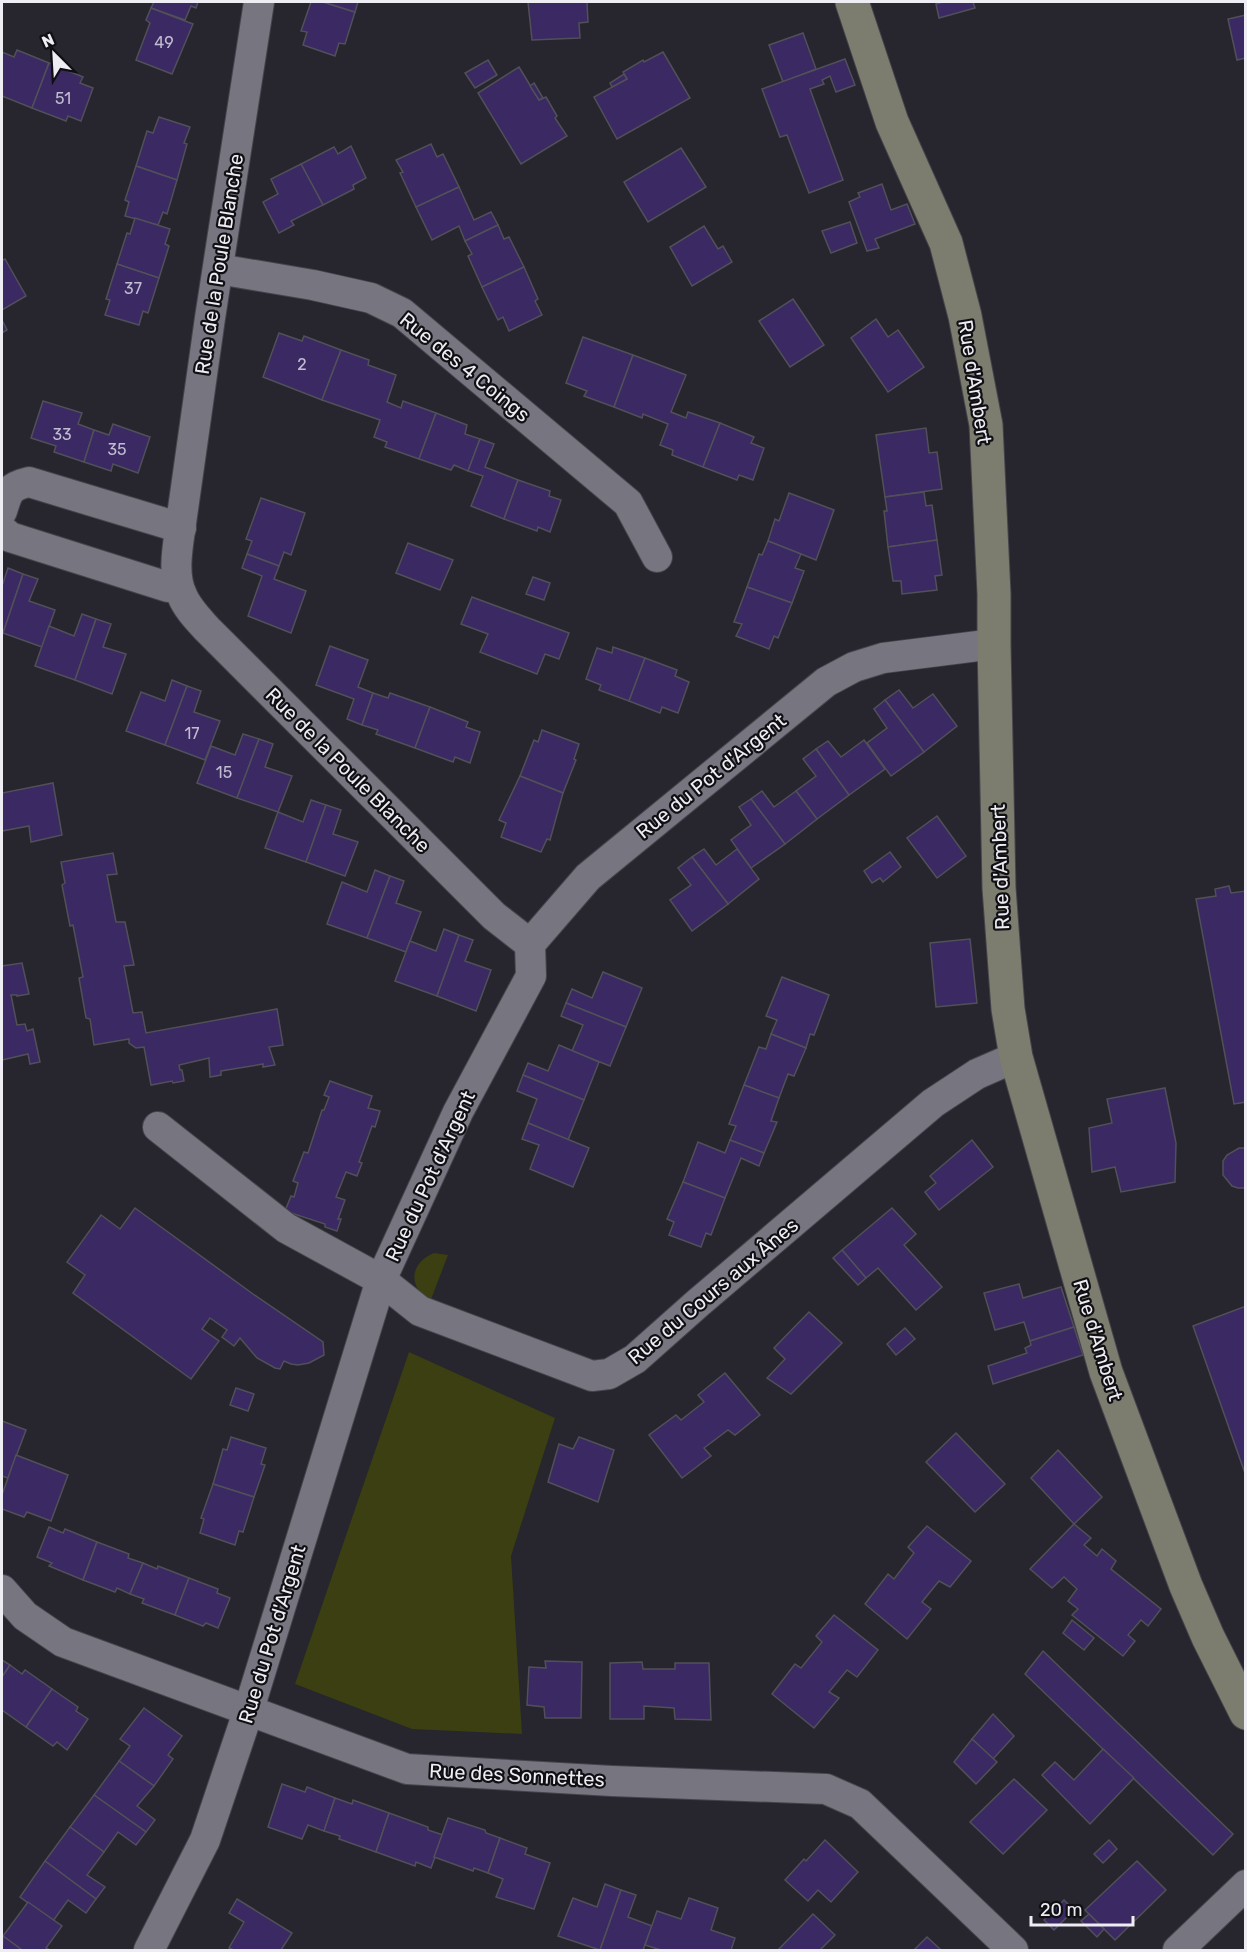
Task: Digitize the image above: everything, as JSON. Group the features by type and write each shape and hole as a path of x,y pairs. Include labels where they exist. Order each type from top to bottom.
{"street":[{"name":"Rue de la Poule Blanche","path":"259,2 178,549 178,586 183,597 207,629 494,916 530,944"},
{"name":"Rue d'Ambert","path":"852,2 892,122 946,243 965,316 986,425 994,594 999,888 1008,1009 1016,1057 1106,1372 1186,1586 1245,1713"},
{"name":"Rue des 4 Coings","path":"218,269 313,285 371,298 402,313 628,503 657,557"},
{"path":"2,511 9,491 16,485 29,482 181,528"},
{"path":"2,530 10,537 168,587 178,586"},
{"name":"Rue du Pot d'Argent","path":"149,1950 205,1840 249,1710 381,1280 458,1112 531,976 530,944 588,877 826,682 854,667 883,658 994,644"},
{"name":"Rue du Cours aux Ânes","path":"158,1127 286,1228 381,1280 420,1311 592,1376 609,1374 635,1359 707,1295 933,1104 977,1074 1016,1057"},
{"name":"Rue des Sonnettes","path":"2,1590 25,1616 63,1642 406,1769 612,1781 826,1789 860,1803 1013,1950"},
{"path":"1178,1950 1245,1885"}],"green space":[{"path":"434,1253 448,1255 430,1302 418,1289 414,1276 420,1263"},
{"path":"409,1352 555,1418 511,1556 522,1734 412,1729 295,1684"}],"building":[{"path":"154,2 198,2 196,8 191,6 185,20 151,8"},
{"path":"311,2 323,2 355,12 345,44 339,43 335,56 303,45 307,32 301,31"},
{"path":"323,2 358,2 355,12"},
{"path":"528,2 587,2 588,22 579,23 580,38 532,40"},
{"path":"973,2 975,8 939,18 936,4"},
{"path":"151,8 193,24 172,74 136,60 150,23 146,20"},
{"path":"1246,15 1246,58 1237,60 1228,19"},
{"path":"803,33 816,69 783,82 769,45"},
{"path":"17,50 49,63 32,108 2,96 2,52 14,57"},
{"path":"663,52 690,98 617,139 594,97 627,79 623,72"},
{"path":"845,59 855,85 836,92 830,76 822,80 824,84 810,89 843,180 809,193 787,135 780,137 762,89"},
{"path":"488,60 497,75 475,88 465,73"},
{"path":"49,63 83,77 80,83 93,88 81,121 68,116 66,121 32,108"},
{"path":"519,67 539,100 546,97 557,116 555,118 567,136 521,164 478,93"},
{"path":"624,74 627,79 612,87 610,83"},
{"path":"534,83 543,98 539,100 530,86"},
{"path":"159,117 190,127 184,143 187,144 177,180 136,166 147,131 153,133"},
{"path":"431,144 437,157 443,154 459,187 416,207 396,160"},
{"path":"351,146 366,178 353,185 354,189 323,205 301,164 334,147 338,154"},
{"path":"681,148 706,187 648,222 624,182"},
{"path":"301,164 323,205 291,221 294,225 279,233 263,202 278,194 271,179"},
{"path":"136,166 177,180 167,214 163,212 158,225 125,216 129,202 125,200"},
{"path":"882,184 891,210 907,204 915,224 875,239 879,248 867,251 849,202 860,197 858,193"},
{"path":"459,187 474,220 491,212 498,225 465,241 459,226 432,240 416,207"},
{"path":"135,218 170,229 165,244 169,246 159,278 117,264 127,233 130,234"},
{"path":"850,222 857,243 831,253 822,231"},
{"path":"498,225 504,239 509,237 524,267 482,287 468,256 472,254 465,241"},
{"path":"704,226 718,249 723,246 732,262 692,286 670,247"},
{"path":"5,259 26,296 2,310 2,261"},
{"path":"117,264 159,278 148,313 143,311 139,325 105,315 110,300 106,299"},
{"path":"524,267 538,299 535,301 542,315 509,331 503,317 498,320 482,287"},
{"path":"793,299 824,345 790,367 759,321"},
{"path":"876,319 888,337 898,330 924,367 888,392 851,338"},
{"path":"2,320 7,330 2,333"},
{"path":"279,333 302,341 304,336 341,350 322,400 263,377"},
{"path":"583,337 633,355 614,407 584,396 587,391 566,383"},
{"path":"341,350 369,360 368,365 396,375 387,402 401,408 403,401 436,413 419,459 385,447 387,442 374,437 380,420 322,400"},
{"path":"633,355 686,375 671,412 686,418 688,412 720,423 703,467 672,455 673,450 660,445 668,424 643,414 642,418 614,407"},
{"path":"43,401 82,413 78,424 94,430 84,462 54,452 56,446 31,438"},
{"path":"436,413 467,425 465,434 480,439 468,471 454,465 451,470 419,459"},
{"path":"720,423 754,437 751,443 764,448 753,480 739,475 737,480 703,467"},
{"path":"113,424 150,437 138,473 113,464 111,471 84,462 94,430 109,435"},
{"path":"926,428 929,453 937,452 942,489 885,497 876,435"},
{"path":"480,439 494,444 485,467 518,480 504,519 471,506 483,476 468,471"},
{"path":"518,480 550,491 549,496 561,500 550,532 538,527 537,531 504,519"},
{"path":"924,492 926,506 932,505 937,540 888,547 884,511 887,511 885,497"},
{"path":"789,493 834,510 816,560 768,541 775,519 779,521"},
{"path":"261,498 305,513 291,555 284,552 279,566 247,554 252,541 246,539"},
{"path":"937,540 942,575 935,576 937,590 902,594 901,581 893,581 888,547"},
{"path":"768,541 801,554 795,568 804,571 792,603 747,587 759,554 762,555"},
{"path":"408,543 453,560 440,590 396,573"},
{"path":"247,554 279,566 274,579 306,591 291,633 248,616 262,576 242,568"},
{"path":"8,568 23,574 3,633 2,586"},
{"path":"23,574 38,579 29,601 55,610 42,647 3,633"},
{"path":"533,577 550,583 544,600 526,594"},
{"path":"747,587 792,603 778,638 774,636 769,649 736,636 742,624 734,622"},
{"path":"472,597 569,633 559,659 545,654 537,674 480,652 488,634 461,624"},
{"path":"82,614 96,619 75,680 35,666 49,626 74,636"},
{"path":"96,619 111,624 103,647 126,654 112,694 75,680"},
{"path":"330,646 368,660 358,687 373,693 362,725 347,719 354,699 316,685"},
{"path":"613,647 645,658 629,701 599,690 601,685 586,679 597,648 612,653"},
{"path":"645,658 677,670 675,676 689,682 678,713 662,707 660,713 629,701"},
{"path":"172,680 187,686 165,745 126,731 141,692 165,701"},
{"path":"187,686 201,691 194,712 220,721 205,760 165,745"},
{"path":"899,690 913,708 933,694 957,726 924,752 885,700"},
{"path":"373,693 388,698 390,693 430,707 415,748 376,734 378,730 362,725"},
{"path":"885,700 924,752 891,776 867,743 887,728 874,709"},
{"path":"430,707 468,722 466,727 480,732 470,763 455,757 453,762 415,748"},
{"path":"542,730 579,744 574,759 576,760 563,793 520,776 534,740 538,742"},
{"path":"243,734 259,739 237,798 197,783 211,746 235,755"},
{"path":"259,739 273,744 265,767 292,776 278,812 237,798"},
{"path":"864,740 885,769 849,795 816,749 828,741 841,757"},
{"path":"816,749 849,795 817,819 796,791 816,776 803,759"},
{"path":"520,776 563,793 550,840 547,839 541,852 501,837 506,823 499,820"},
{"path":"53,783 62,835 31,842 29,826 2,831 2,793"},
{"path":"762,791 774,807 796,791 817,819 785,844 751,799"},
{"path":"751,799 785,844 751,868 731,840 751,825 739,807"},
{"path":"311,800 326,805 306,862 265,848 278,812 303,822"},
{"path":"326,805 341,810 333,834 358,842 345,876 306,862"},
{"path":"937,816 966,856 937,878 907,838"},
{"path":"704,849 716,865 737,849 759,879 728,904 692,857"},
{"path":"890,852 901,867 883,882 880,878 872,883 864,871"},
{"path":"113,853 117,874 107,875 116,922 125,922 134,965 124,966 133,1013 142,1012 146,1033 277,1009 283,1045 269,1047 275,1065 263,1067 263,1064 221,1071 221,1075 210,1077 209,1058 179,1065 184,1081 151,1085 144,1047 136,1048 129,1043 129,1039 94,1045 90,1019 86,1018 79,978 83,977 73,925 70,926 62,885 65,883 61,862"},
{"path":"692,857 728,904 692,931 670,900 691,885 678,868"},
{"path":"375,870 390,876 367,938 327,924 342,882 367,892"},
{"path":"390,876 404,881 396,903 421,912 406,952 367,938"},
{"path":"1229,886 1231,893 1246,891 1246,1102 1234,1104 1196,899 1216,896 1215,889"},
{"path":"444,929 459,935 437,996 395,981 410,941 436,951"},
{"path":"459,935 473,940 465,961 491,970 476,1011 437,996"},
{"path":"970,939 977,1003 936,1007 930,943"},
{"path":"22,963 29,994 11,995 17,1025 25,1024 27,1031 33,1029 40,1062 30,1064 28,1054 2,1060 2,966"},
{"path":"603,972 642,988 626,1027 566,1003 572,989 592,998"},
{"path":"782,977 829,995 814,1035 810,1034 806,1048 771,1034 777,1020 766,1016"},
{"path":"566,1003 626,1027 610,1066 572,1051 583,1025 561,1016"},
{"path":"771,1034 806,1048 794,1076 788,1074 779,1098 744,1085 759,1047 766,1049"},
{"path":"559,1045 599,1062 584,1100 523,1075 528,1063 548,1071"},
{"path":"523,1075 584,1100 568,1140 528,1123 537,1099 517,1091"},
{"path":"330,1081 372,1096 368,1108 380,1111 359,1162 362,1163 357,1176 346,1172 336,1197 345,1200 338,1219 341,1219 337,1231 325,1227 325,1224 285,1211 291,1196 294,1197 298,1183 293,1181 304,1152 308,1153 322,1110 329,1097 324,1095"},
{"path":"744,1085 779,1098 771,1121 777,1122 764,1153 730,1140 736,1126 729,1124"},
{"path":"1165,1088 1176,1143 1175,1182 1121,1192 1115,1167 1092,1172 1089,1128 1112,1123 1107,1099"},
{"path":"528,1123 589,1148 573,1187 530,1169 539,1145 522,1139"},
{"path":"730,1140 764,1153 759,1166 741,1158 725,1198 683,1182 698,1142 725,1153"},
{"path":"972,1140 993,1167 939,1210 925,1192 936,1183 930,1176"},
{"path":"1239,1148 1246,1148 1245,1188 1232,1186 1223,1175 1223,1161 1227,1155"},
{"path":"683,1182 725,1198 711,1235 706,1233 701,1247 669,1235 674,1222 667,1219"},
{"path":"135,1208 323,1342 324,1355 309,1363 298,1365 284,1361 280,1369 275,1368 257,1358 240,1338 234,1346 222,1337 227,1330 210,1318 202,1329 219,1341 191,1379 73,1293 85,1275 67,1262 101,1215 120,1229"},
{"path":"892,1208 916,1234 904,1245 942,1287 916,1310 878,1268 866,1278 842,1250"},
{"path":"842,1250 866,1278 858,1285 833,1258"},
{"path":"1019,1284 1023,1298 1061,1287 1074,1327 1030,1341 1024,1322 995,1330 984,1293"},
{"path":"1246,1306 1246,1476 1193,1326"},
{"path":"809,1312 842,1343 791,1394 767,1378 785,1359 774,1348"},
{"path":"1074,1327 1083,1355 993,1384 988,1366 1027,1353 1025,1348 1031,1345 1030,1341"},
{"path":"905,1328 915,1339 896,1355 887,1344"},
{"path":"725,1373 760,1415 735,1435 728,1430 704,1448 711,1456 682,1478 649,1435 676,1415 681,1420 704,1402 698,1395"},
{"path":"236,1388 254,1394 248,1411 230,1405"},
{"path":"2,1421 26,1430 8,1478 2,1476"},
{"path":"956,1433 1005,1484 975,1512 926,1462"},
{"path":"231,1437 266,1448 261,1464 265,1465 254,1497 213,1484 223,1449 227,1450"},
{"path":"579,1437 614,1450 598,1502 548,1482 559,1444 573,1449"},
{"path":"1058,1450 1102,1497 1074,1524 1031,1478"},
{"path":"16,1455 68,1475 51,1521 27,1512 24,1517 2,1509 2,1495"},
{"path":"213,1484 254,1497 243,1532 239,1531 235,1545 200,1533 204,1519 201,1518"},
{"path":"1074,1524 1091,1538 1084,1545 1097,1556 1102,1549 1116,1561 1111,1569 1161,1609 1148,1626 1141,1620 1128,1635 1135,1641 1123,1656 1072,1615 1078,1609 1068,1601 1077,1589 1064,1577 1052,1588 1030,1569"},
{"path":"927,1526 971,1561 950,1587 939,1581 922,1602 931,1609 907,1639 865,1604 888,1574 894,1579 914,1553 908,1547"},
{"path":"49,1527 63,1533 65,1529 97,1542 83,1580 49,1566 52,1563 37,1557"},
{"path":"97,1542 129,1554 128,1558 143,1563 130,1594 117,1588 115,1592 83,1580"},
{"path":"143,1563 189,1578 175,1615 142,1603 144,1599 130,1594"},
{"path":"189,1578 218,1589 217,1593 230,1598 218,1628 206,1623 203,1626 175,1615"},
{"path":"834,1615 878,1650 857,1677 847,1670 829,1692 839,1698 814,1728 772,1694 795,1664 801,1668 822,1642 816,1636"},
{"path":"1072,1620 1094,1638 1084,1650 1063,1633"},
{"path":"1043,1651 1233,1834 1213,1855 1025,1674"},
{"path":"2,1660 10,1665 2,1677"},
{"path":"545,1661 582,1662 581,1718 545,1718 544,1707 527,1705 529,1667 546,1668"},
{"path":"642,1662 643,1669 675,1669 675,1663 709,1663 711,1720 675,1719 674,1708 644,1706 644,1719 610,1719 610,1663"},
{"path":"10,1665 22,1674 25,1670 52,1689 26,1727 2,1710 2,1677"},
{"path":"52,1689 78,1707 76,1711 88,1719 67,1750 57,1742 53,1746 26,1727"},
{"path":"144,1708 182,1736 168,1755 173,1759 154,1786 119,1761 130,1746 120,1739"},
{"path":"993,1714 1014,1736 993,1759 972,1739"},
{"path":"972,1739 997,1762 976,1784 954,1762"},
{"path":"1103,1749 1134,1778 1090,1824 1042,1775 1055,1762 1074,1780"},
{"path":"119,1761 154,1786 137,1806 155,1820 146,1832 94,1795"},
{"path":"1014,1779 1047,1810 1003,1854 970,1822"},
{"path":"282,1784 305,1792 307,1787 335,1798 324,1831 308,1825 302,1839 268,1827"},
{"path":"94,1795 146,1832 136,1845 118,1832 104,1852 70,1827"},
{"path":"335,1798 352,1804 353,1800 389,1813 376,1852 339,1839 340,1836 324,1831"},
{"path":"389,1813 443,1835 431,1868 416,1862 415,1866 376,1852"},
{"path":"448,1818 485,1830 486,1833 500,1838 488,1873 474,1868 473,1871 434,1857"},
{"path":"70,1827 104,1852 87,1875 105,1887 96,1899 45,1861"},
{"path":"500,1838 527,1848 525,1854 550,1863 534,1909 496,1897 503,1879 488,1873"},
{"path":"825,1840 858,1872 831,1902 818,1890 808,1901 785,1880"},
{"path":"1109,1840 1117,1849 1103,1863 1094,1854"},
{"path":"45,1861 96,1899 86,1913 68,1900 53,1921 20,1897"},
{"path":"1137,1861 1166,1890 1115,1940 1085,1910"},
{"path":"605,1884 621,1890 600,1950 558,1936 573,1898 597,1907"},
{"path":"621,1890 636,1895 628,1917 652,1926 643,1950 600,1950"},
{"path":"689,1898 718,1908 711,1930 735,1938 731,1950 661,1950 645,1945 657,1911 681,1919"},
{"path":"237,1899 292,1933 281,1950 234,1950 229,1948 244,1922 229,1913"},
{"path":"1064,1900 1074,1910 1054,1930 1044,1920"},
{"path":"28,1902 62,1926 46,1948 50,1950 22,1950 3,1936"},
{"path":"813,1914 835,1935 820,1950 778,1950"},
{"path":"1089,1914 1104,1929 1097,1937 1081,1921"},
{"path":"3,1936 22,1950 2,1950"},
{"path":"927,1937 941,1950 914,1950"}]}
